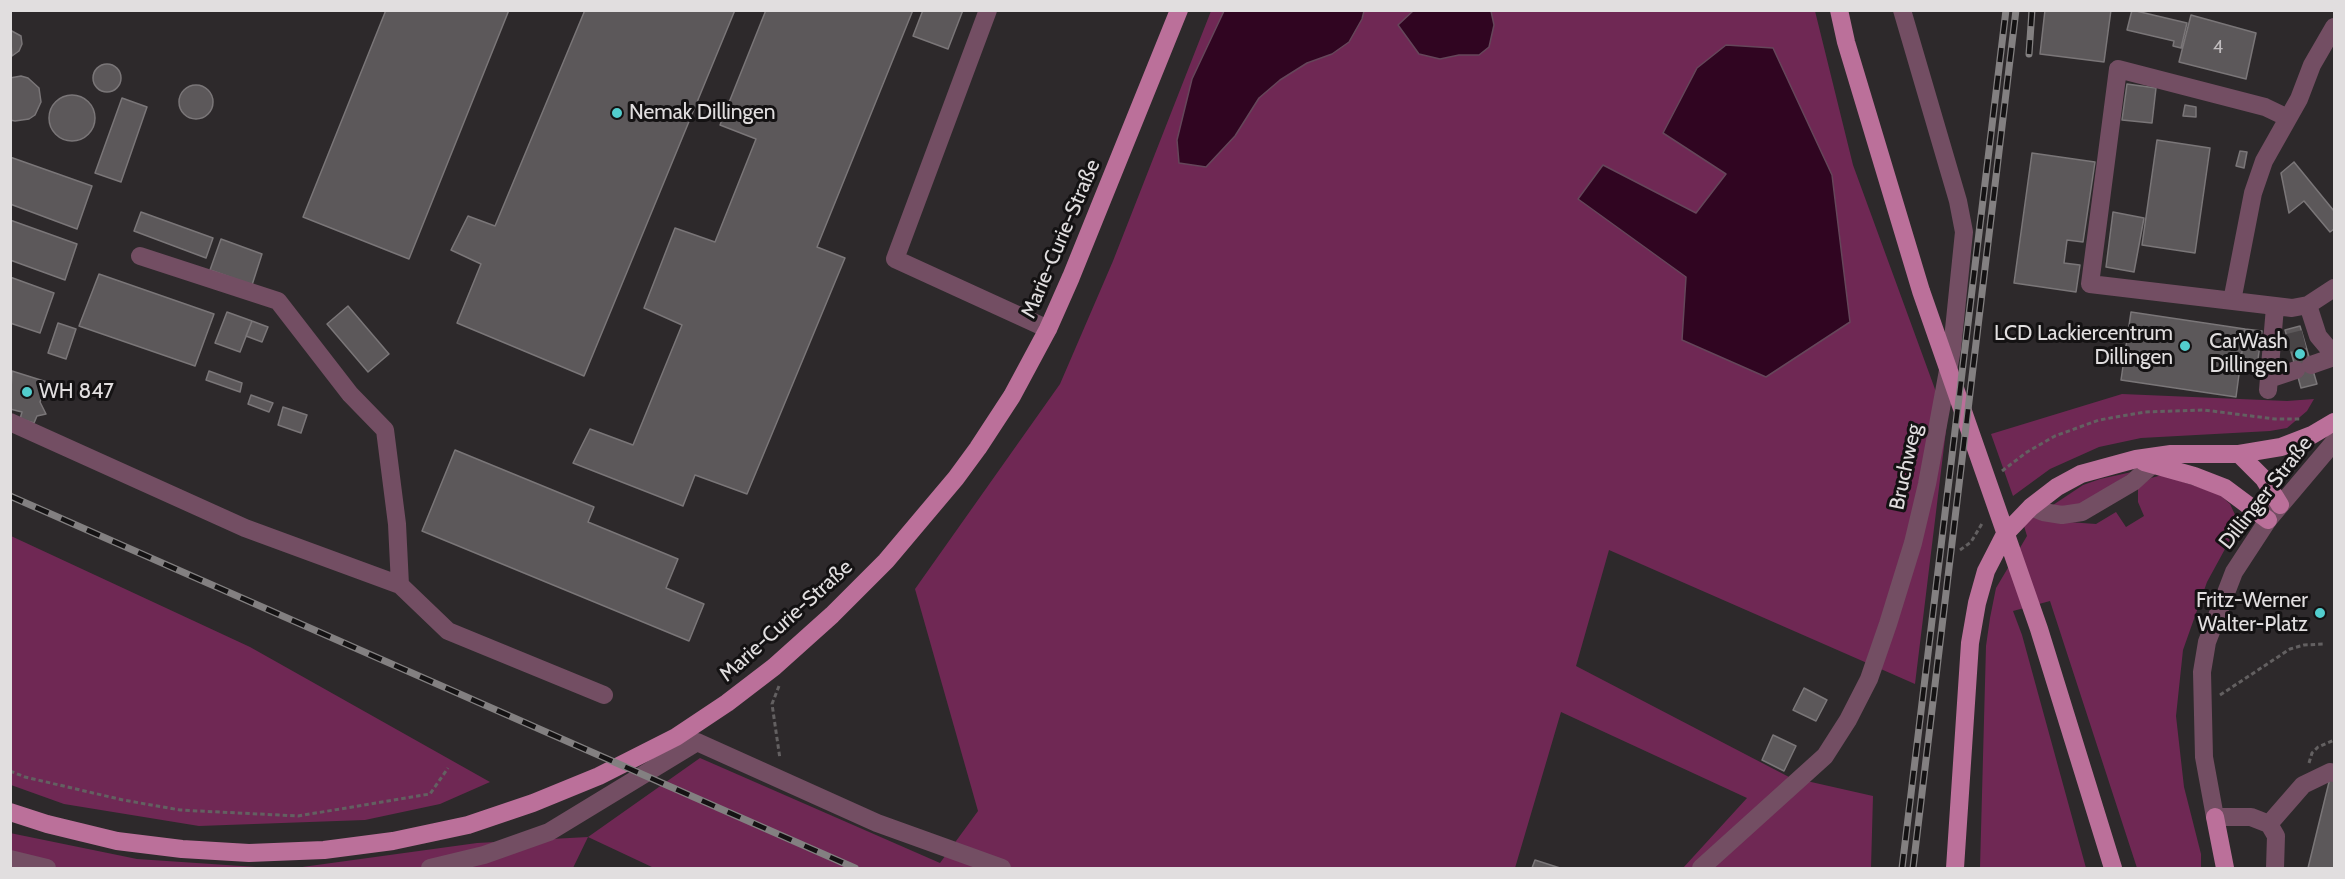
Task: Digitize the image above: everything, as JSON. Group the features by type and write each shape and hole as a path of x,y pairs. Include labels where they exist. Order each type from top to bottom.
{"main road":[{"name":"Marie-Curie-Straße","path":"10,812 117,841 249,853 324,850 393,841 468,825 599,777 676,737 727,703 774,667 886,561 962,471 1012,396 1048,329 1071,277 1179,10"},
{"path":"1839,10 1846,42 1921,291 2040,629 2113,868"},
{"path":"1955,868 1970,643 1977,603 1986,571 2005,534 2031,507 2057,487 2081,474 2145,462 2171,454 2239,454 2281,447 2312,435 2334,422"},
{"path":"2239,454 2264,479 2280,505"},
{"path":"2145,462 2194,476 2225,488 2268,520"},
{"path":"2215,817 2225,868"}],"street":[{"path":"988,10 894,260 1048,329"},
{"name":"Bruchweg","path":"1701,868 1826,756 1848,720 1869,679 1888,624 1913,543 1927,484 1952,349 1964,232 1958,201 1902,10"},
{"path":"2232,302 2253,193 2264,161 2305,86 2312,64 2334,27"},
{"path":"2288,118 2265,107 2118,69 2090,284 2299,308 2308,305 2334,288"},
{"path":"140,256 278,301 350,394 385,430 397,525 400,585"},
{"path":"2308,305 2295,342 2268,384 2334,356"},
{"path":"2275,307 2295,342 2334,356"},
{"path":"10,422 245,528 400,585 448,632 604,695"},
{"name":"Dillinger Straße","path":"2215,817 2204,757 2201,708 2202,672 2207,642 2234,572 2268,520 2334,442"},
{"path":"2031,507 2043,512 2062,515 2082,512 2126,487 2145,462"},
{"path":"430,868 484,855 549,832 697,742 877,823 1002,868"},
{"path":"2269,824 2303,785 2330,772 2334,773"},
{"path":"2215,817 2251,817 2269,824 2276,836 2275,868"},
{"path":"10,859 47,868"}],"path":[{"path":"2201,708 2280,654 2297,646 2324,644"},
{"path":"771,691 780,684 772,704 783,779"},
{"path":"10,771 25,777 123,800 180,810 298,816 430,794 448,768"}],"shaded area":[{"path":"1211,11 1815,11 1853,165 1947,422 1915,684 1609,550 1576,666 1789,777 1873,796 1871,868 1683,868 1747,798 1561,712 1515,868 654,868 588,837 700,758 940,863 978,811 915,589 1060,384 1113,261"},
{"path":"1224,11 1364,11 1349,42 1332,54 1307,63 1280,80 1259,98 1235,136 1206,167 1179,163 1177,140 1192,79"},
{"path":"1413,11 1491,11 1494,25 1489,47 1479,55 1459,55 1440,59 1419,54 1398,25"},
{"path":"1726,45 1773,48 1832,175 1850,322 1766,377 1682,340 1686,277 1578,199 1603,165 1696,213 1726,174 1663,133 1697,68"},
{"path":"2122,394 2287,401 2314,399 2307,411 2287,428 2270,431 2141,438 2099,447 2050,469 2013,496 1991,434"},
{"path":"2132,472 2083,503 2058,511 2053,505 2083,485"},
{"path":"2162,475 2219,494 2230,504 2237,519 2231,538 2207,582 2183,650 2176,716 2184,787 2201,854 2201,868 2137,868 2050,601 2013,611 2022,635 2086,868 1980,868 1986,646 1996,588 2027,536 2024,526 2034,517 2096,524 2116,512 2126,527 2144,516 2138,502 2138,488 2151,478"},
{"path":"11,536 250,647 490,782 440,804 365,820 199,826 64,804 11,785"},
{"path":"10,833 137,859 271,868 11,868"},
{"path":"588,837 573,868 295,868 477,843"}],"building":[{"path":"386,10 509,10 409,259 303,217"},
{"name":"Nemak Dillingen","path":"585,10 735,10 584,376 457,323 481,264 451,250 468,216 495,226"},
{"path":"766,10 913,10 817,247 845,258 747,494 695,475 683,506 573,463 590,429 633,445 682,325 644,308 675,228 715,242 756,139 720,125"},
{"path":"923,10 963,10 948,49 913,36"},
{"path":"2045,10 2111,10 2104,62 2040,54"},
{"path":"2132,10 2187,23 2181,48 2173,46 2174,41 2127,30"},
{"path":"2191,15 2256,33 2246,79 2179,62"},
{"path":"10,30 21,36 22,44 19,51 12,56"},
{"path":"107,64 117,68 121,78 117,88 107,92 97,88 93,78 97,68"},
{"path":"21,76 28,78 39,88 41,102 35,115 29,119 15,121 10,120 10,78"},
{"path":"2127,84 2156,88 2152,123 2122,120"},
{"path":"196,85 208,90 213,102 208,114 196,119 184,114 179,102 184,90"},
{"path":"72,95 81,96 88,102 94,109 94,127 88,134 81,140 72,141 63,140 56,134 50,127 49,118 50,109 56,102 63,96"},
{"path":"122,98 147,107 121,182 95,173"},
{"path":"2185,105 2196,107 2196,117 2183,116"},
{"path":"2157,140 2210,148 2195,253 2142,245"},
{"path":"2240,151 2247,152 2244,168 2236,166"},
{"path":"2032,153 2095,162 2083,242 2067,240 2064,263 2080,265 2076,292 2014,283"},
{"path":"10,157 92,186 77,229 10,204"},
{"path":"2294,162 2334,211 2334,229 2330,232 2304,201 2289,213 2281,173"},
{"path":"141,212 213,238 206,258 134,231"},
{"path":"2113,212 2144,218 2134,272 2106,267"},
{"path":"10,220 77,244 65,280 10,260"},
{"path":"221,239 262,254 252,285 210,270"},
{"path":"99,274 214,314 195,366 79,326"},
{"path":"10,277 54,293 40,333 10,323"},
{"path":"348,306 389,354 368,372 327,324"},
{"path":"227,312 252,321 240,352 215,343"},
{"name":"LCD Lackiercentrum Dillingen","path":"2131,312 2245,329 2236,397 2121,380"},
{"path":"252,321 268,327 262,342 246,336"},
{"path":"58,323 76,329 66,359 48,353"},
{"name":"CarWash Dillingen","path":"2300,326 2317,384 2301,388 2285,330"},
{"path":"2245,329 2262,331 2257,366 2240,364"},
{"name":"WH 847","path":"12,371 47,382 40,402 46,414 37,416 34,423 20,419 22,412 10,409"},
{"path":"209,371 242,383 240,392 206,380"},
{"path":"251,395 273,403 269,412 248,404"},
{"path":"283,407 307,415 301,433 278,425"},
{"path":"455,450 594,507 588,522 678,559 666,588 704,604 689,641 422,531"},
{"path":"1804,688 1827,700 1816,721 1793,710"},
{"path":"1773,735 1796,746 1784,771 1762,760"},
{"path":"2330,778 2334,779 2334,868 2308,868"},
{"path":"1535,860 1560,868 1532,868"}],"tunnel":[{"path":"2288,343 2304,339"}],"railway":[{"path":"1902,868 2006,10"},
{"path":"1913,868 2016,10"},
{"path":"2029,54 2032,10"},
{"path":"10,496 855,868"}],"place":[{"name":"Nemak Dillingen","path":"617,113"},
{"name":"LCD Lackiercentrum Dillingen","path":"2185,346"},
{"name":"CarWash Dillingen","path":"2300,354"},
{"name":"WH 847","path":"27,392"},
{"name":"Fritz-Werner Walter-Platz","path":"2320,613"}]}
